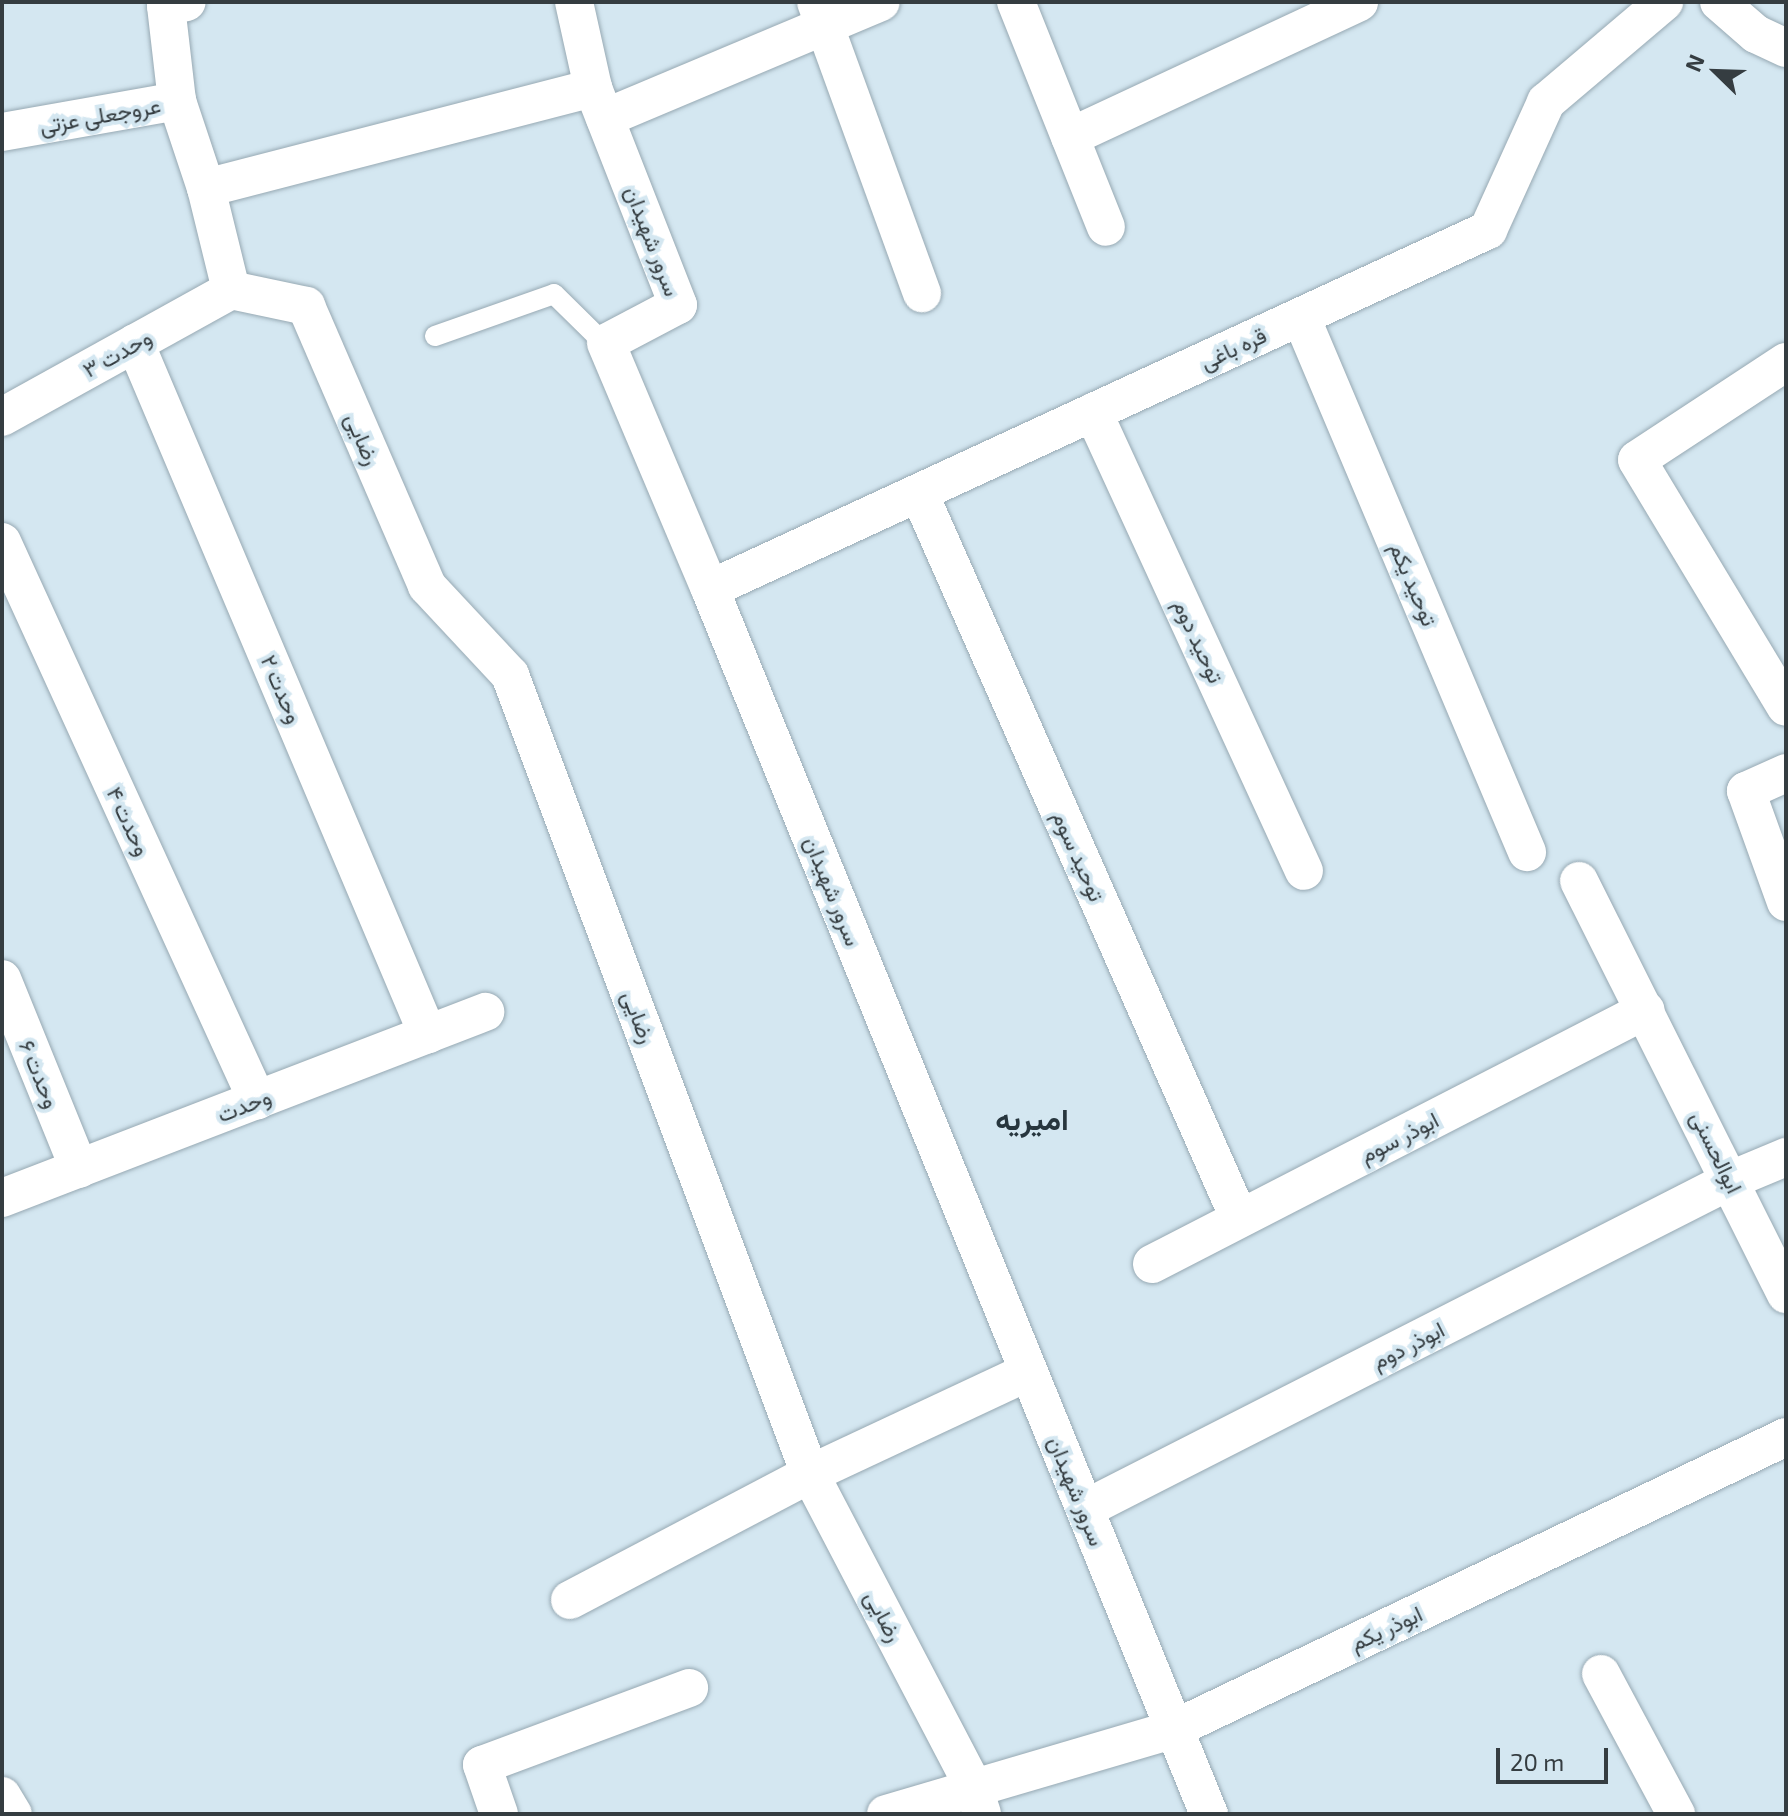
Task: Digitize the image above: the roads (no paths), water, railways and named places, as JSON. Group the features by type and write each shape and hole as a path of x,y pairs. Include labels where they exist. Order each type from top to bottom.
{"street":[{"name":"عروجعلی عزتی","path":"2,132 177,101 166,6 187,2"},
{"name":"سرور شهیدان","path":"574,2 599,103 678,305 606,343 710,589 1209,1814"},
{"path":"206,188 599,103 820,14 881,2"},
{"path":"1016,2 1106,227"},
{"path":"1070,137 1359,2"},
{"name":"قره باغی","path":"710,589 1488,230 1546,102 1664,2"},
{"path":"1719,2 1776,34"},
{"path":"820,14 922,293"},
{"path":"177,101 206,188 231,290"},
{"name":"وحدت ۳","path":"2,417 231,290"},
{"name":"رضایی","path":"231,290 306,306 427,586 510,675 810,1474 978,1800"},
{"name":"توحید یکم","path":"1301,317 1527,852"},
{"name":"وحدت ۲","path":"135,343 428,1035"},
{"path":"1786,362 1637,460 1786,707"},
{"name":"توحید دوم","path":"1093,412 1304,871"},
{"name":"توحید سوم","path":"919,493 1239,1218"},
{"name":"وحدت ۴","path":"3,545 257,1100"},
{"path":"1786,773 1746,791 1786,902"},
{"path":"1579,881 1646,1010"},
{"name":"وحدت ۶","path":"2,979 79,1169"},
{"name":"ابوذر سوم","path":"1152,1264 1646,1010"},
{"name":"ابوالحسنی","path":"1646,1010 1786,1294"},
{"name":"وحدت","path":"2,1198 485,1012"},
{"name":"ابوذر دوم","path":"1085,1509 1731,1180 1786,1157"},
{"path":"570,1600 810,1474 1028,1372"},
{"name":"ابوذر یکم","path":"886,1814 978,1800 1174,1729 1786,1437"},
{"path":"1601,1674 1676,1814"},
{"path":"499,1814 482,1765 689,1688"},
{"path":"2,1796 13,1814"}],"lane":[{"path":"435,336 554,294 608,347"}],"district":[{"name":"امیریه","path":"1032,1118"}]}
